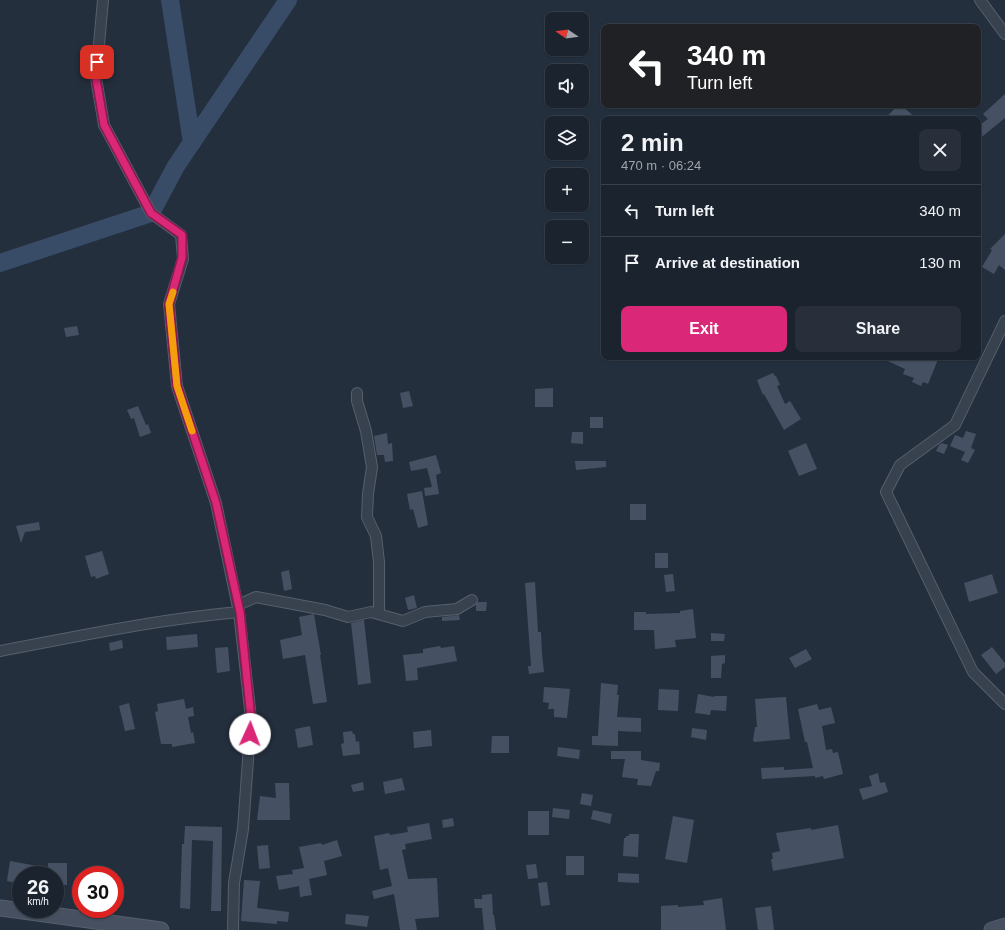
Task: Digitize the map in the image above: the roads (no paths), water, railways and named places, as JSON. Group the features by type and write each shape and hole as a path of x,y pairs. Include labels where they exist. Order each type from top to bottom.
{"main road":[{"path":"0,908 161,930"},
{"path":"992,930 1005,926"}],"street":[{"path":"103,0 96,78 104,125 151,213 182,235 182,258 169,304 177,386 216,503 239,608 251,718 243,829 234,883 233,930"},
{"path":"980,0 1005,34"},
{"path":"1005,321 955,425 900,465 886,492 973,672 1005,704"},
{"path":"357,393 357,401 366,431 372,467 368,494 367,517 376,536 379,562 379,614"},
{"path":"0,651 126,627 239,608 256,597 325,610 348,617 371,612 403,621 425,612 457,609 472,600"}],"waterway":[{"path":"170,0 192,143"},
{"path":"0,263 151,213 176,166 288,0"}]}
